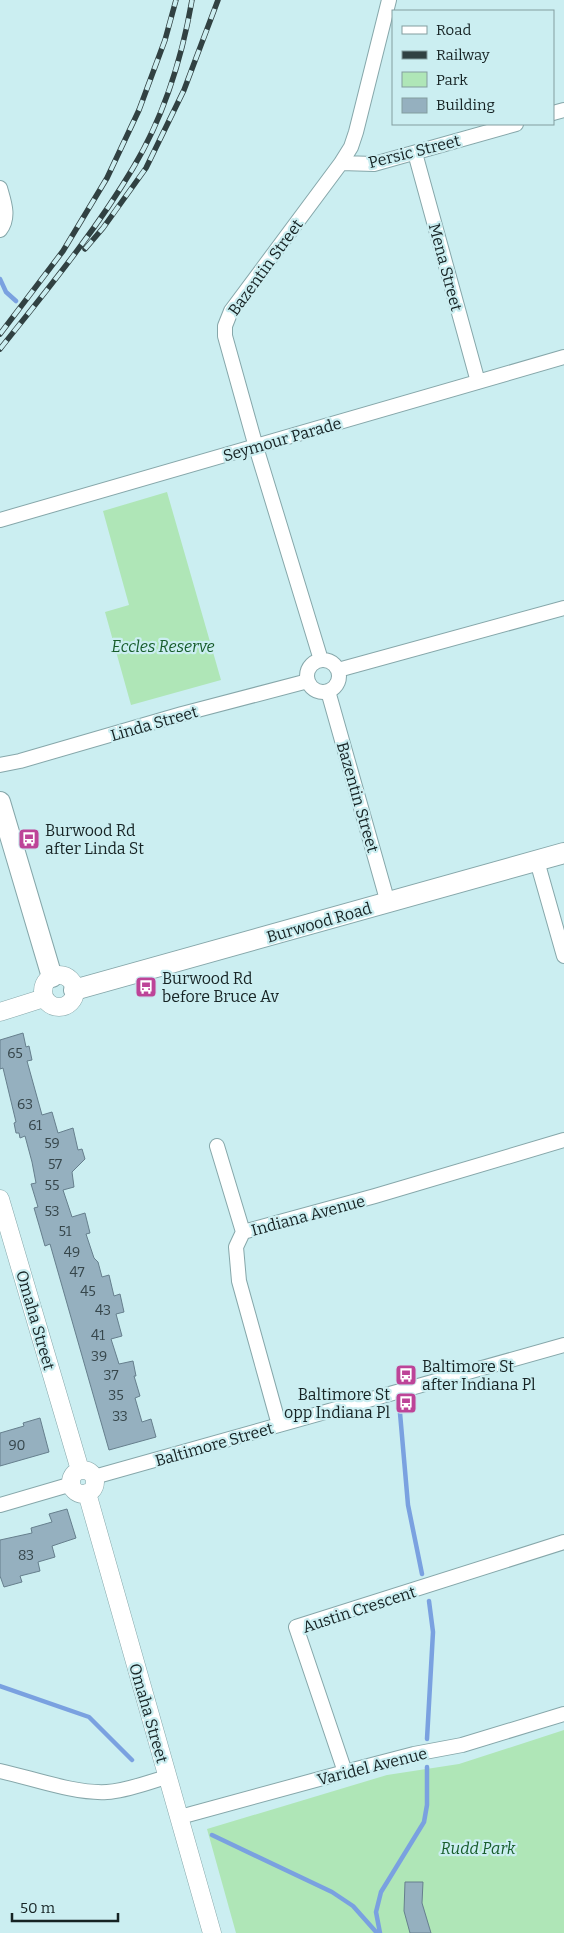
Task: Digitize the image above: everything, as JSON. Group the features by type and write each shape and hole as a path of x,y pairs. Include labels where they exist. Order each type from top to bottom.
{"main road":[{"path":"0,802 52,977"},
{"name":"Burwood Road","path":"74,990 564,852"}],"street":[{"name":"Bazentin Street","path":"321,660 256,447 225,336 226,318 351,147 388,0"},
{"name":"Persic Street","path":"341,163 374,164 513,125"},
{"name":"Mena Street","path":"415,153 478,382"},
{"path":"0,188 6,211 0,230"},
{"name":"Seymour Parade","path":"0,520 564,357"},
{"path":"338,670 564,608"},
{"path":"321,660 331,662 338,670 338,680 332,688 322,692 314,689 308,681 307,675 310,667 321,660"},
{"name":"Linda Street","path":"0,765 308,681"},
{"name":"Bazentin Street","path":"328,691 388,903"},
{"path":"537,861 564,956"},
{"path":"62,975 66,977 70,980 74,990 72,1000 63,1006 54,1006 44,998 42,990 52,977 62,975"},
{"path":"0,1012 44,998"},
{"name":"Indiana Avenue","path":"279,1425 239,1281 236,1247 243,1232 375,1196 564,1140"},
{"path":"217,1146 243,1232"},
{"name":"Omaha Street","path":"0,1199 212,1933"},
{"name":"Baltimore Street","path":"0,1505 564,1345"},
{"name":"Austin Crescent","path":"344,1772 296,1627 564,1542"},
{"name":"Varidel Avenue","path":"180,1818 344,1772 414,1754 462,1745 564,1714"},
{"path":"0,1771 91,1792 122,1790 167,1777"}],"green space":[{"name":"Eccles Reserve","path":"167,492 221,680 131,705 105,612 129,605 103,511"},
{"name":"Rudd Park","path":"564,1730 564,1933 236,1933 207,1829 387,1775 459,1764"}],"building":[{"path":"23,1033 26,1047 29,1046 32,1060 27,1061 42,1115 52,1112 58,1133 73,1128 78,1150 82,1149 85,1159 72,1172 74,1187 63,1190 72,1217 85,1213 90,1233 86,1234 102,1277 109,1275 114,1296 120,1294 124,1312 116,1314 122,1336 111,1339 119,1364 133,1361 136,1376 134,1376 140,1396 135,1398 142,1422 151,1419 156,1437 109,1450 50,1244 45,1246 34,1208 38,1207 31,1184 36,1183 25,1136 20,1138 19,1133 16,1133 14,1123 16,1122 3,1068 0,1069 0,1040"},
{"path":"40,1418 49,1452 0,1466 0,1433 24,1426 23,1423"},
{"path":"67,1509 76,1538 52,1546 55,1557 38,1562 40,1571 20,1576 22,1582 4,1587 0,1576 0,1540 32,1533 31,1528 52,1522 49,1514"},
{"path":"405,1882 423,1882 422,1903 431,1933 410,1933 404,1911"}],"waterway":[{"path":"0,279 6,292 16,301"},
{"path":"400,1413 408,1505 422,1574"},
{"path":"427,1739 433,1632 429,1601"},
{"path":"0,1686 89,1717 132,1760"},
{"path":"380,1933 376,1912 381,1892 424,1822 427,1805 427,1767"},
{"path":"212,1835 332,1892 353,1906 377,1933"}],"railway":[{"path":"0,334 63,251 107,178 139,110 165,40 176,0"},
{"path":"0,349 103,215 144,149 170,87 183,44 192,0"},
{"path":"85,249 103,228 146,168 184,90 218,0"}],"place":[{"name":"Burwood Rd after Linda St","path":"29,839"},
{"name":"Burwood Rd before Bruce Av","path":"146,987"},
{"name":"Baltimore St after Indiana Pl","path":"406,1375"},
{"name":"Baltimore St opp Indiana Pl","path":"406,1403"}]}
